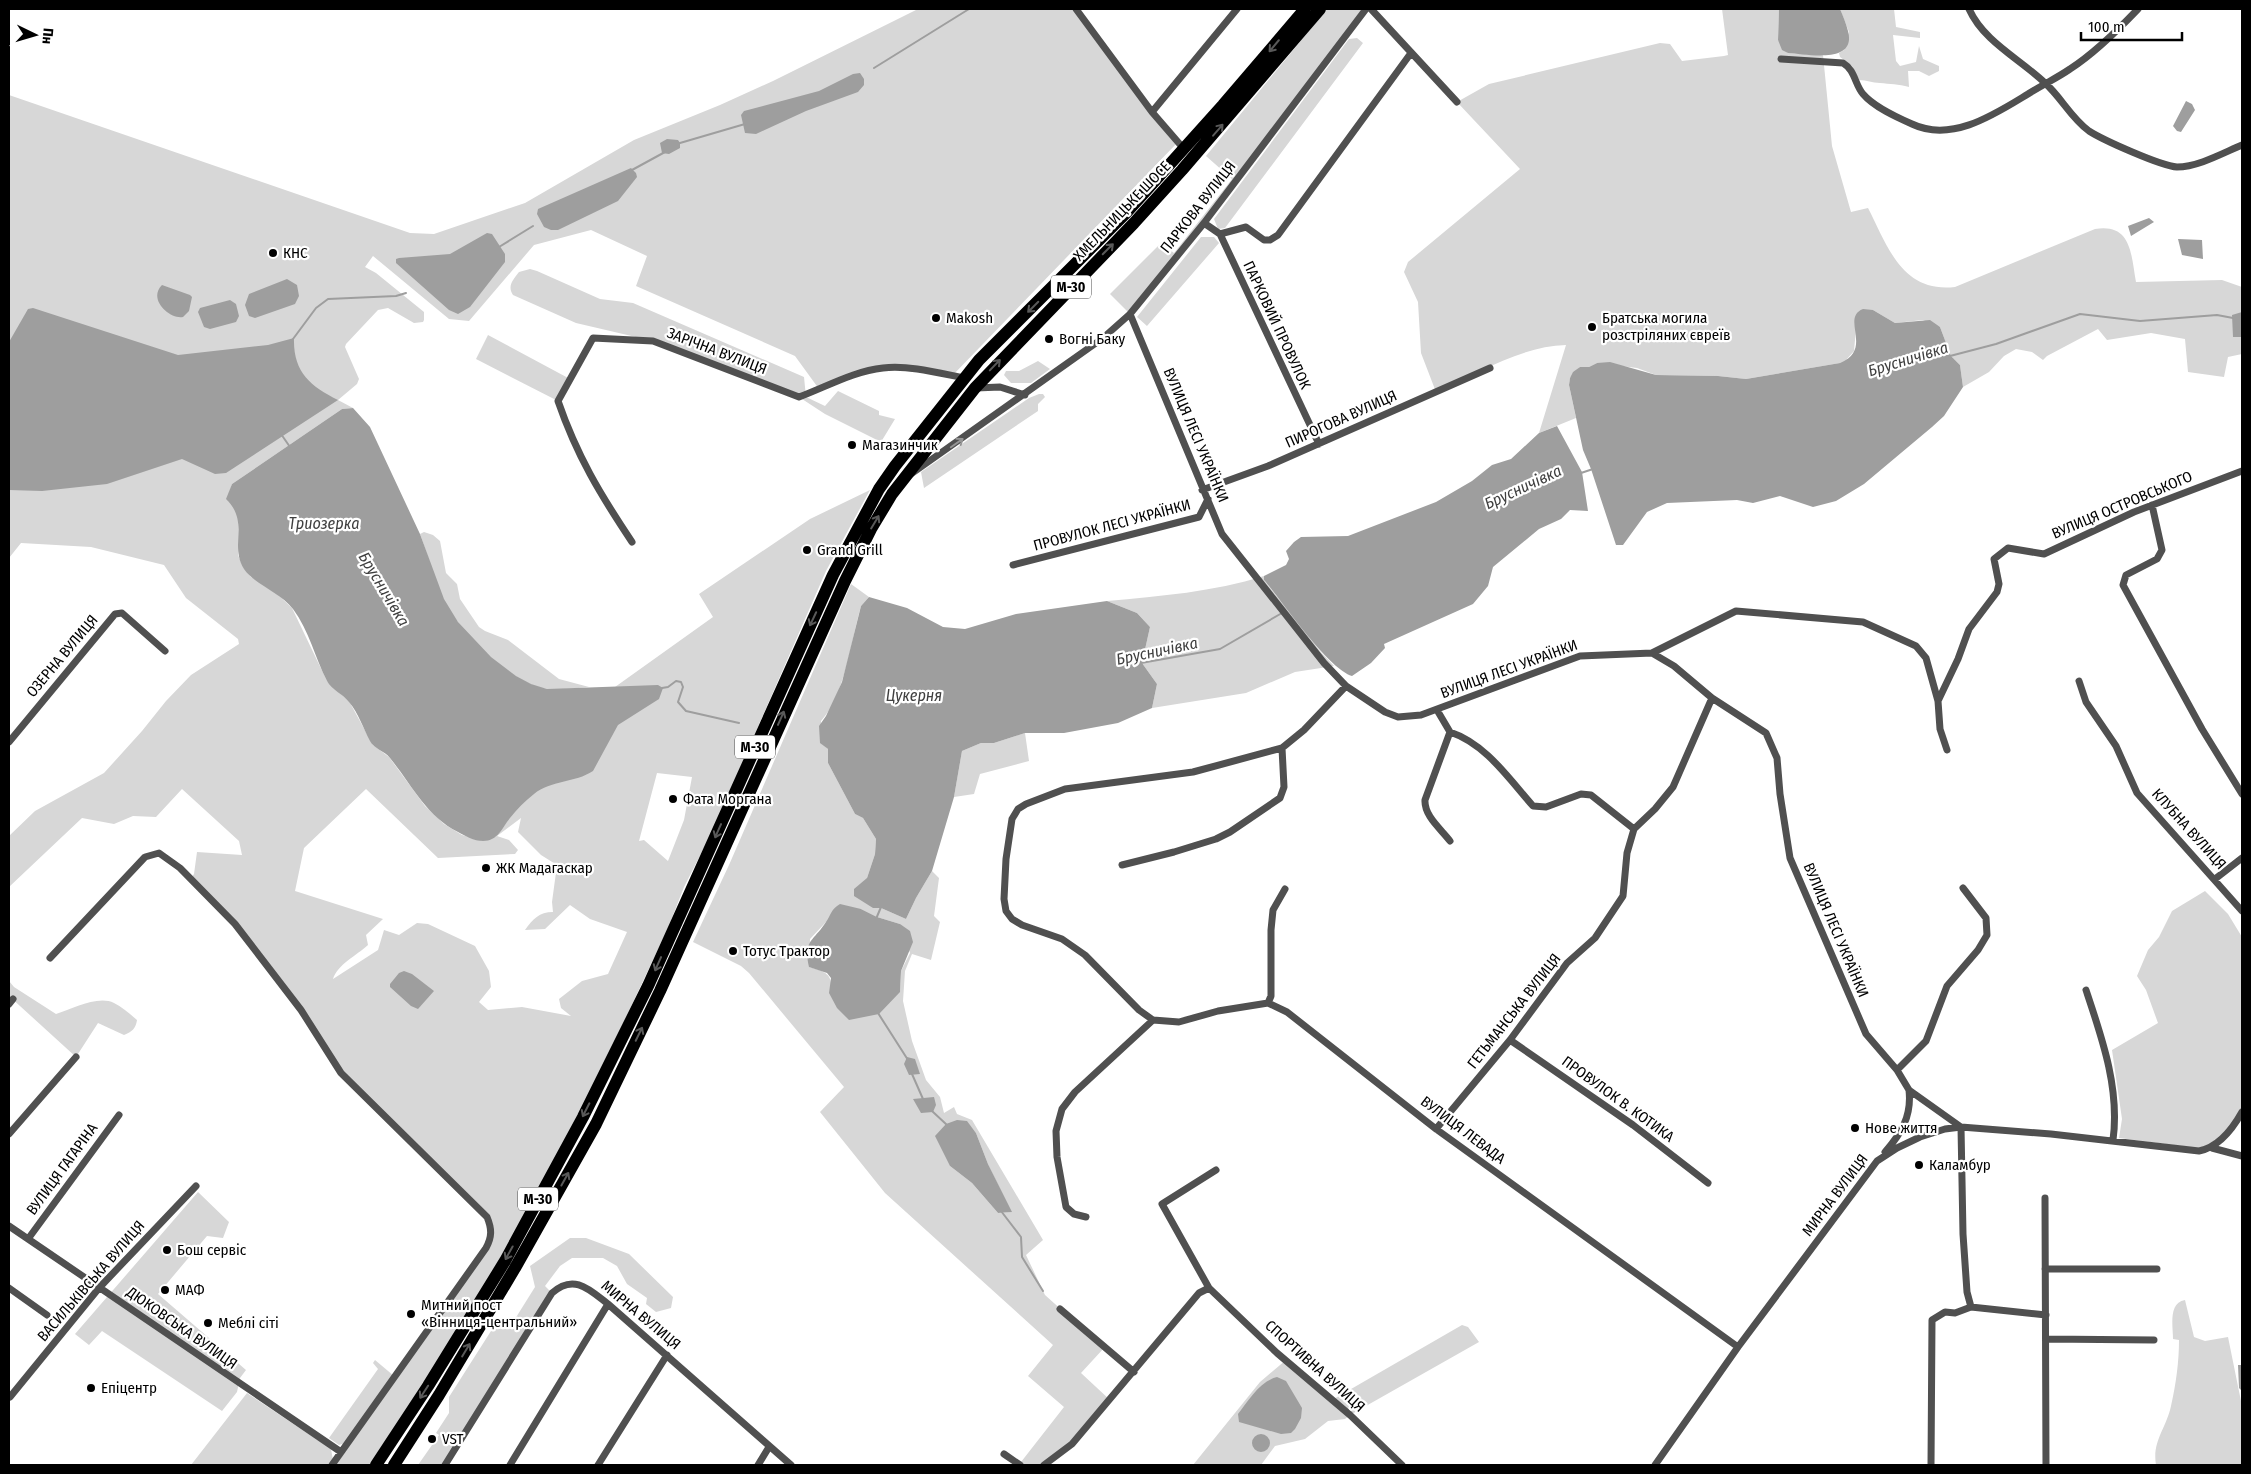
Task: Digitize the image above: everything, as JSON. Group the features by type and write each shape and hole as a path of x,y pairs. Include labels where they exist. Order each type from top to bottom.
{"highway":[{"name":"ХМЕЛЬНИЦЬКЕ ШОСЕ","path":"376,1465 428,1386 505,1260 583,1117 648,986 833,575 879,490 964,378 1126,213 1305,9"},
{"name":"ХМЕЛЬНИЦЬКЕ ШОСЕ","path":"394,1465 439,1395 505,1285 596,1124 660,991 845,581 871,529 902,479 974,388 1134,223 1320,9"},
{"path":"964,378 974,388"}],"street":[{"path":"1076,9 1152,112 1184,149"},
{"path":"1152,112 1237,9"},
{"name":"ПАРКОВА ВУЛИЦЯ","path":"902,479 918,471 1025,395 1103,338 1130,314 1204,223 1366,9"},
{"path":"1371,9 1457,102"},
{"path":"1969,9 1977,24 1989,37 2046,83 2089,130 2153,160 2172,166 2184,166 2242,145"},
{"path":"1781,59 1843,63 1851,70 1862,93 1867,98 1913,125 1932,128 1958,128 1978,122 2071,69 2138,9"},
{"path":"1204,223 1220,234 1246,227 1264,240 1270,240 1278,235 1411,53"},
{"name":"ПАРКОВИЙ ПРОВУЛОК","path":"1220,234 1319,444"},
{"name":"ВУЛИЦЯ ЛЕСІ УКРАЇНКИ","path":"1130,314 1222,534 1250,572 1324,663 1346,686 1385,712 1398,717 1421,715 1580,656 1652,653 1674,666 1712,698 1766,733 1777,758 1780,794 1790,858 1866,1034 1897,1070 1910,1090 1961,1127"},
{"name":"ЗАРІЧНА ВУЛИЦЯ","path":"632,542 595,486 571,439 558,401 593,338 653,341 799,397 856,374 884,368 898,368 964,378"},
{"name":"ПИРОГОВА ВУЛИЦЯ","path":"1202,490 1319,444 1490,368"},
{"path":"974,388 1000,387 1025,395"},
{"name":"ВУЛИЦЯ ОСТРОВСЬКОГО","path":"1938,701 1958,659 1969,629 1997,592 1999,584 1994,559 2001,551 2008,548 2044,554 2152,505 2242,471"},
{"name":"ПРОВУЛОК ЛЕСІ УКРАЇНКИ","path":"1013,565 1199,517 1208,499"},
{"path":"2152,505 2162,550 2157,559 2126,575 2123,585 2202,729 2242,794"},
{"path":"1652,653 1736,611 1863,622 1916,646 1926,658 1938,701 1940,728 1947,750"},
{"name":"ОЗЕРНА ВУЛИЦЯ","path":"9,742 115,614 122,613 165,651"},
{"name":"КЛУБНА ВУЛИЦЯ","path":"2080,682 2086,702 2116,746 2137,793 2215,879 2242,912"},
{"path":"1285,889 1273,910 1271,930 1271,996 1268,1003 1218,1011 1179,1022 1153,1020 1139,1010 1085,955 1062,939 1017,922 1006,911 1004,899 1006,859 1012,819 1018,809 1026,804 1065,789 1193,772 1282,748 1304,730 1346,686"},
{"path":"1437,710 1450,732 1479,746 1533,806 1546,807 1581,794 1590,795 1634,829 1655,809 1673,787 1712,698"},
{"path":"1450,732 1425,800 1428,813 1450,841"},
{"path":"1122,865 1216,839 1230,832 1280,798 1284,787 1282,748"},
{"name":"ГЕТЬМАНСЬКА ВУЛИЦЯ","path":"1436,1129 1510,1040 1567,963 1595,938 1623,896 1628,853 1634,829"},
{"path":"50,958 145,857 159,853 180,868 235,924 301,1010 341,1073 487,1217 491,1226 491,1235 486,1248 332,1465"},
{"path":"2215,879 2242,858"},
{"path":"1897,1070 1926,1041 1947,986 1978,950 1987,935 1986,918 1963,888"},
{"path":"2086,990 2107,1052 2116,1119 2113,1140"},
{"name":"ВУЛИЦЯ ЛЕВАДА","path":"1268,1003 1287,1012 1436,1129 1738,1348"},
{"path":"1086,1217 1074,1214 1066,1207 1057,1157 1056,1131 1062,1108 1075,1092 1153,1020"},
{"name":"ПРОВУЛОК В. КОТИКА","path":"1510,1040 1633,1125 1708,1183"},
{"path":"9,1134 76,1057"},
{"path":"1877,1161 1897,1138 1905,1124 1910,1107 1910,1090"},
{"path":"2212,1148 2235,1124 2242,1112"},
{"name":"ВУЛИЦЯ ГАГАРІНА","path":"28,1239 119,1115"},
{"path":"1961,1127 1963,1234 1967,1292 1971,1307"},
{"name":"МИРНА ВУЛИЦЯ","path":"1655,1465 1738,1348 1877,1161 1896,1148 1944,1129 1961,1127 2113,1140 2199,1151 2212,1148 2242,1156"},
{"name":"СПОРТИВНА ВУЛИЦЯ","path":"1216,1170 1162,1204 1209,1288 1278,1353 1350,1415 1402,1465"},
{"name":"ВАСИЛЬКІВСЬКА ВУЛИЦЯ","path":"10,1397 99,1288 196,1186"},
{"path":"2045,1198 2046,1465"},
{"name":"ДЮКОВСЬКА ВУЛИЦЯ","path":"9,1226 341,1452"},
{"path":"2045,1269 2157,1269"},
{"name":"МИРНА ВУЛИЦЯ","path":"445,1465 552,1293 564,1285 578,1284 588,1288 608,1304 791,1465"},
{"path":"9,1288 47,1315"},
{"path":"1044,1465 1072,1444 1199,1294 1209,1288"},
{"path":"510,1465 608,1304"},
{"path":"1931,1465 1932,1320 1945,1312 1955,1313 1971,1307 2046,1315"},
{"path":"1060,1309 1134,1372"},
{"path":"2046,1338 2154,1340"},
{"path":"598,1465 667,1355"},
{"path":"758,1465 769,1447"},
{"path":"1004,1454 1020,1465"}],"shaded area":[{"path":"918,9 1076,9 1178,142 952,376 884,368 819,389 795,356 636,286 647,256 591,230 534,245 469,321 449,319 373,256 365,267 376,273 424,312 424,320 423,322 414,323 388,308 378,310 345,347 359,379 357,384 338,400 353,408 342,409 232,484 229,493 238,517 238,555 251,577 272,589 292,608 327,681 349,701 373,745 389,757 425,806 444,824 462,835 483,841 630,689 615,687 713,617 699,594 810,519 870,490 826,571 712,832 684,887 668,928 580,1115 501,1258 423,1385 369,1465 336,1465 489,1242 487,1217 341,1073 301,1010 235,924 191,878 194,874 197,852 242,855 239,841 182,789 156,817 133,816 114,824 82,818 9,887 9,836 35,811 104,773 191,675 239,644 238,639 186,598 164,565 91,547 21,543 9,558 9,95 410,233 434,234 525,203 634,140 773,81","holes":["657,773 692,777 684,820 668,861 644,840 639,841","366,789 438,858 515,854 518,850 509,840 497,836 521,818 518,832 541,855 557,865 552,902 553,912 544,913 537,917 525,930 545,929 570,905 590,919 627,932 608,974 582,981 559,999 561,1008 571,1016 522,1007 488,1010 479,1002 491,987 489,971 475,946 428,924 417,923 399,935 384,930 378,950 333,979 343,965 368,945 366,935 383,919 295,891 304,848"]},
{"path":"1327,9 1366,9 1130,314 1110,294 1161,243 1174,253 1232,179 1206,156"},
{"path":"1722,9 1779,9 1778,40 1788,53 1823,55 1832,146 1851,212 1868,208 1890,252 1909,275 1922,283 1937,287 1955,287 2095,229 2107,228 2123,236 2127,243 2131,252 2136,282 2222,280 2242,287 2242,354 2228,357 2224,377 2188,372 2185,339 2151,333 2107,340 2098,329 2047,356 2043,360 2032,352 2016,349 2004,356 1989,372 1963,387 1960,365 1951,356 1940,327 1923,320 1895,323 1873,310 1856,329 1854,351 1846,360 1840,363 1746,379 1718,376 1656,375 1637,368 1597,363 1589,367 1580,367 1570,378 1569,385 1576,418 1539,433 1566,345 1532,350 1483,369 1436,392 1421,353 1418,302 1404,272 1408,262 1520,169 1457,102 1489,84 1660,43 1670,44 1682,61 1728,55"},
{"path":"1840,9 1894,9 1896,27 1920,32 1920,38 1893,35 1896,61 1900,66 1916,62 1919,46 1923,59 1939,66 1939,71 1929,76 1919,71 1908,71 1909,87 1859,80 1852,66 1840,57 1839,53 1844,50 1849,32"},
{"path":"1357,38 1363,43 1225,228 1218,229 1214,219 1349,39"},
{"path":"1201,237 1214,237 1219,243 1147,326 1137,317"},
{"path":"530,269 600,299 633,303 804,377 806,397 825,406 838,391 879,411 879,415 895,419 881,442 825,414 799,397 653,341 576,323 513,295 511,286 513,280 519,272"},
{"path":"488,335 570,379 558,401 476,359"},
{"path":"1038,361 1050,369 1031,383 1011,383 1004,375 1006,371 1019,371"},
{"path":"1043,394 1045,397 1038,404 1038,411 924,488 921,472 1029,398"},
{"path":"424,532 433,535 440,541 446,573 457,584 460,599 479,627 508,640 559,679 589,687 547,689 533,685 502,667 487,654 450,611 443,598 420,534"},
{"path":"1264,576 1264,580 1334,666 1295,672 1246,693 1152,708 1157,684 1142,663 1150,627 1137,613 1107,601 1206,590"},
{"path":"851,584 869,597 861,606 842,682 829,710 821,721 822,744 828,749 828,763 855,814 863,818 876,839 875,854 867,878 873,908 881,908 906,919 932,871 939,878 934,916 940,922 931,960 912,954 905,971 903,1001 912,1041 926,1080 940,1097 944,1113 954,1107 957,1114 972,1120 1043,1240 1026,1255 1045,1295 1104,1348 1081,1373 1110,1400 1072,1444 1044,1465 1024,1465 1021,1462 1064,1407 1028,1376 1053,1345 885,1193 820,1112 844,1087 749,973 741,966 693,942 729,865","holes":["861,909 877,917 900,924 910,953 901,971 900,992 831,984 827,974 809,967 810,939 826,922","966,1121 976,1133 988,1164 1011,1212 998,1213 972,1183 950,1166"]},
{"path":"1025,733 1029,761 980,774 974,794 954,797 962,751 981,743 994,743"},
{"path":"2205,891 2228,914 2242,937 2242,1106 2234,1120 2219,1138 2206,1146 2198,1148 2119,1138 2122,1119 2112,1050 2158,1023 2146,990 2137,976 2148,950 2159,937 2172,911"},
{"path":"9,981 14,987 56,1014 93,1002 108,1001 120,1006 137,1020 136,1025 124,1035 98,1023 76,1057 9,996"},
{"path":"198,1192 229,1222 223,1238 207,1236 158,1294 246,1370 240,1378 237,1392 222,1411 102,1331 89,1345 75,1334"},
{"path":"570,1238 586,1238 629,1254 673,1297 671,1308 656,1312 646,1304 647,1298 627,1284 617,1266 603,1258 572,1258 560,1266 545,1286 552,1293 445,1465 418,1465 439,1435 436,1433 449,1413 449,1397 498,1320 515,1319 535,1287 530,1266"},
{"path":"2185,1300 2194,1337 2205,1341 2228,1337 2242,1406 2242,1465 2156,1465 2156,1449 2169,1414 2177,1373 2179,1340 2173,1339 2172,1322 2174,1310 2180,1302"},
{"path":"1462,1325 1468,1327 1479,1342 1345,1419 1328,1421 1305,1439 1275,1446 1261,1465 1193,1465 1260,1382 1286,1360 1332,1400"},
{"path":"375,1360 394,1376 348,1442 339,1445 329,1438 378,1369 373,1363"},
{"path":"247,1393 331,1449 333,1460 329,1465 191,1465"}],"water":[{"path":"1779,9 1840,9 1848,31 1849,42 1845,49 1828,55 1788,53 1782,50 1778,40"},
{"path":"860,73 864,79 864,85 858,92 806,111 756,134 745,133 741,115 744,111 819,91 853,74"},
{"path":"2186,101 2192,104 2195,110 2181,132 2177,131 2173,126"},
{"path":"667,139 678,140 680,148 669,154 662,153 660,143"},
{"path":"631,168 637,177 618,201 558,230 544,227 537,214 538,209"},
{"path":"2149,218 2154,222 2131,236 2128,226"},
{"path":"487,233 492,234 505,254 505,262 470,307 458,314 449,310 396,263 396,259 399,258 450,254"},
{"path":"2178,239 2202,240 2203,259 2182,255"},
{"path":"287,279 297,285 299,296 295,304 255,318 249,316 245,305 249,294"},
{"path":"162,285 192,297 189,311 183,317 173,315 162,308 157,297"},
{"path":"230,300 236,304 239,316 236,322 210,329 204,327 198,312 200,308"},
{"path":"33,308 178,355 268,345 294,338 294,350 300,369 305,377 319,389 338,400 226,473 215,474 182,459 107,484 42,491 9,490 9,342 28,309"},
{"path":"1863,309 1873,310 1895,323 1930,320 1940,327 1951,356 1960,365 1963,387 1944,416 1864,484 1836,501 1813,507 1780,496 1753,503 1737,500 1667,503 1647,512 1623,545 1616,545 1583,450 1569,385 1573,372 1580,367 1610,362 1656,375 1718,376 1746,379 1840,363 1850,357 1855,350 1854,319 1857,313"},
{"path":"2242,312 2242,337 2233,337 2232,315"},
{"name":"Триозерка","path":"353,408 370,427 420,534 444,599 458,622 491,657 516,676 531,684 547,689 658,685 663,688 659,699 618,725 593,771 579,778 541,789 518,808 499,833 492,839 483,841 470,838 447,825 428,809 390,758 372,744 349,702 329,684 308,635 293,609 288,603 248,574 240,560 237,516 226,499 232,484 342,409"},
{"path":"1557,426 1582,472 1588,511 1570,510 1561,519 1539,529 1493,567 1488,586 1473,604 1384,644 1385,648 1371,663 1352,676 1342,671 1318,648 1264,580 1264,576 1286,565 1289,559 1286,551 1301,537 1348,536 1436,502 1472,481 1492,465 1511,459 1539,433"},
{"name":"Цукерня","path":"869,597 907,608 943,627 965,629 1016,614 1107,601 1137,613 1150,627 1142,663 1157,684 1152,708 1118,723 1064,733 1025,733 994,743 981,743 962,751 954,797 932,871 906,919 881,908 873,908 854,896 854,889 867,878 875,854 876,839 863,818 855,814 828,763 828,749 820,743 819,726 826,716 842,682 861,606"},
{"path":"840,904 861,909 877,917 900,924 910,931 913,942 901,971 900,992 879,1014 849,1020 837,1008 829,993 831,978 827,973 809,967 807,958 808,946 833,910"},
{"path":"404,971 412,974 434,991 418,1009 411,1006 390,987 390,984 399,973"},
{"path":"907,1057 915,1059 920,1074 909,1075 904,1064"},
{"path":"934,1097 936,1105 933,1112 921,1113 913,1099"},
{"path":"957,1120 967,1121 976,1133 988,1164 1012,1212 998,1213 972,1183 950,1166 935,1136 946,1124"},
{"path":"2238,1365 2242,1365 2241,1390 2239,1388"},
{"path":"1277,1377 1286,1381 1302,1408 1301,1418 1295,1429 1291,1433 1281,1434 1239,1422 1238,1414 1255,1392 1265,1383"},
{"path":"1257,1434 1265,1434 1270,1439 1268,1450 1257,1452 1252,1447 1252,1439"}],"waterway":[{"path":"874,68 969,9"},
{"path":"680,143 745,124"},
{"path":"632,170 665,152"},
{"path":"499,247 533,226"},
{"path":"293,339 316,308 328,299 396,296 406,293"},
{"name":"Брусничівка","path":"1950,356 1996,344 2080,314 2140,321 2217,315 2233,318"},
{"name":"Брусничівка","path":"281,434 290,447"},
{"name":"Брусничівка","path":"1581,473 1593,469"},
{"name":"Брусничівка","path":"1141,663 1220,649 1282,613"},
{"name":"Брусничівка","path":"662,688 668,687 676,681 681,682 683,687 678,702 686,711 739,723"},
{"path":"876,919 881,907"},
{"path":"878,1013 908,1060"},
{"path":"912,1074 923,1099"},
{"path":"932,1111 947,1125"},
{"path":"1001,1211 1021,1237 1022,1257 1043,1291"}],"place":[{"name":"КНС","path":"273,253"},
{"name":"Makosh","path":"936,318"},
{"name":"Братська могила розстріляних євреїв","path":"1592,327"},
{"name":"Вогні Баку","path":"1049,339"},
{"name":"Магазинчик","path":"852,445"},
{"name":"Grand Grill","path":"807,550"},
{"name":"Фата Моргана","path":"673,799"},
{"name":"ЖК Мадагаскар","path":"486,868"},
{"name":"Тотус Трактор","path":"733,951"},
{"name":"Нове життя","path":"1855,1128"},
{"name":"Каламбур","path":"1919,1165"},
{"name":"Бош сервіс","path":"167,1250"},
{"name":"МАФ","path":"165,1290"},
{"name":"Митний пост «Вінниця-центральний»","path":"411,1314"},
{"name":"Меблі сіті","path":"208,1323"},
{"name":"Епіцентр","path":"91,1388"},
{"name":"VST","path":"432,1439"}]}
